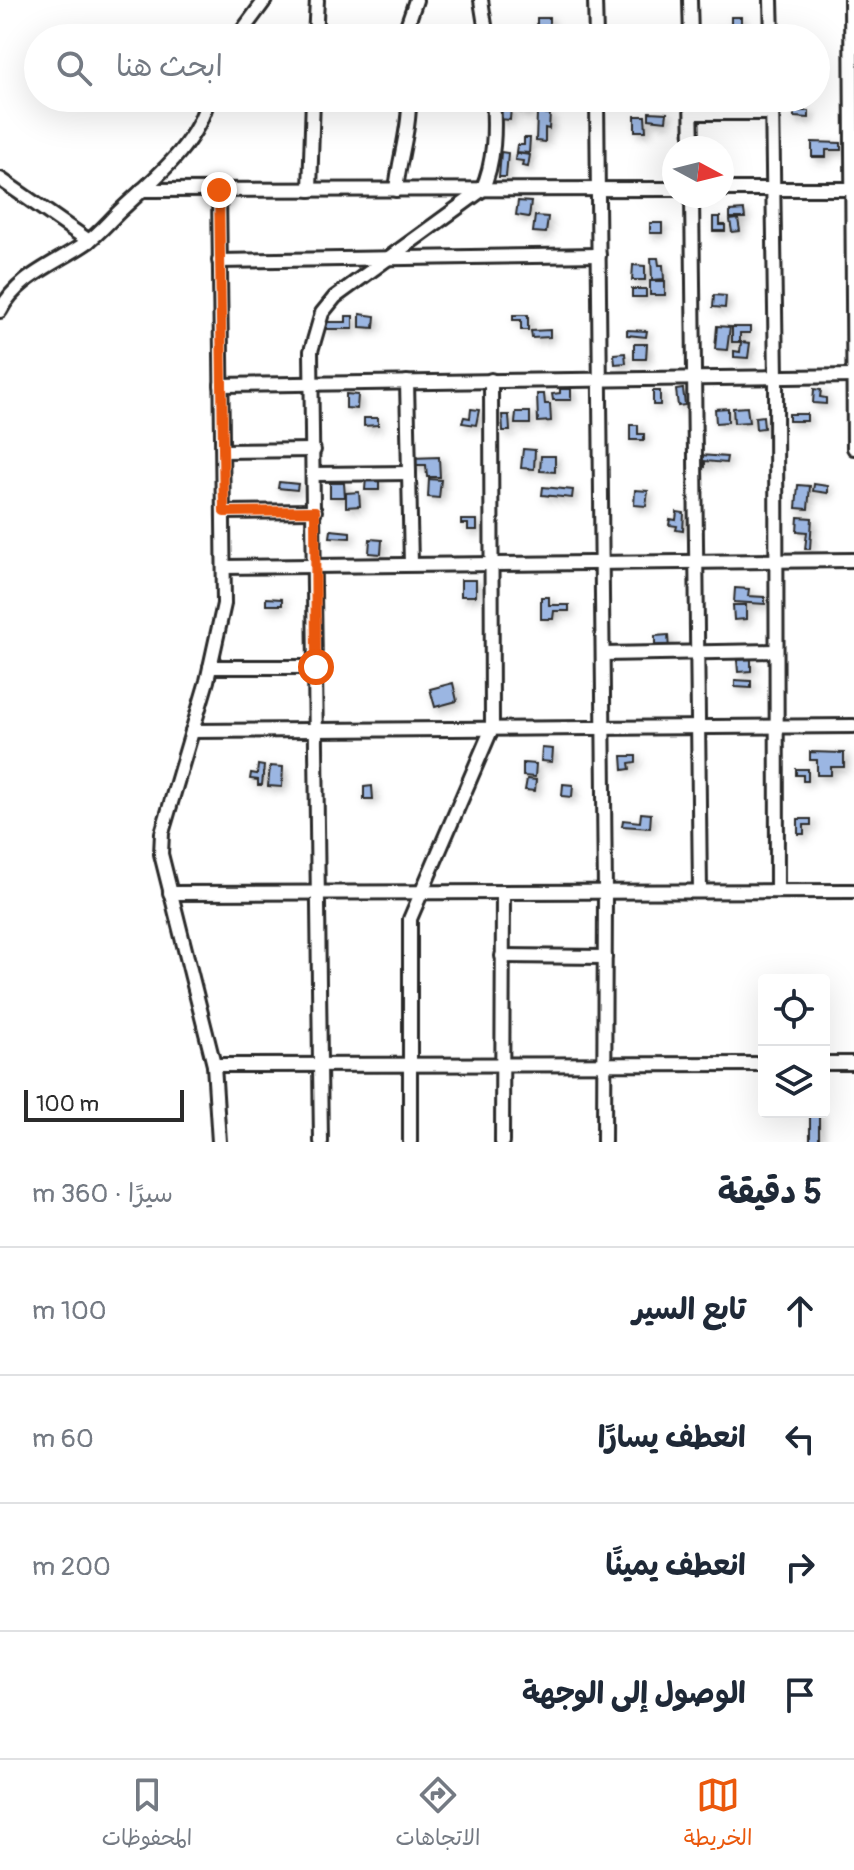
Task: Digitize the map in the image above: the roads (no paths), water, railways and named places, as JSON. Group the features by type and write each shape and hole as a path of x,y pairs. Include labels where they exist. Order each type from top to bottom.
{"street":[{"path":"247,24 265,0"},
{"path":"316,24 317,0"},
{"path":"408,24 416,0"},
{"path":"481,0 485,24"},
{"path":"595,0 596,24"},
{"path":"690,0 691,24"},
{"path":"771,0 772,24"},
{"path":"851,0 854,448"},
{"path":"0,311 15,287 89,241 142,190 193,134 205,112"},
{"path":"310,190 313,112"},
{"path":"396,190 409,112"},
{"path":"321,1142 311,351 322,313 335,297 482,190 493,151 493,112"},
{"path":"597,112 605,893 604,1142"},
{"path":"692,136 692,113 773,113 777,891"},
{"path":"0,179 89,241"},
{"path":"142,190 662,189"},
{"path":"734,189 852,189"},
{"path":"219,190 224,512 222,621 162,833 161,854 214,1065 219,1142"},
{"path":"692,208 700,891"},
{"path":"219,261 599,255"},
{"path":"221,385 853,376"},
{"path":"410,1142 410,919 492,728 491,380"},
{"path":"407,382 411,564"},
{"path":"223,451 314,450"},
{"path":"314,474 409,473"},
{"path":"224,512 315,511"},
{"path":"224,567 854,560"},
{"path":"603,654 775,651"},
{"path":"210,667 316,667"},
{"path":"192,731 854,726"},
{"path":"170,893 854,891"},
{"path":"502,1142 503,892"},
{"path":"502,956 605,957"},
{"path":"830,1063 854,1063"},
{"path":"214,1065 758,1064"}]}
